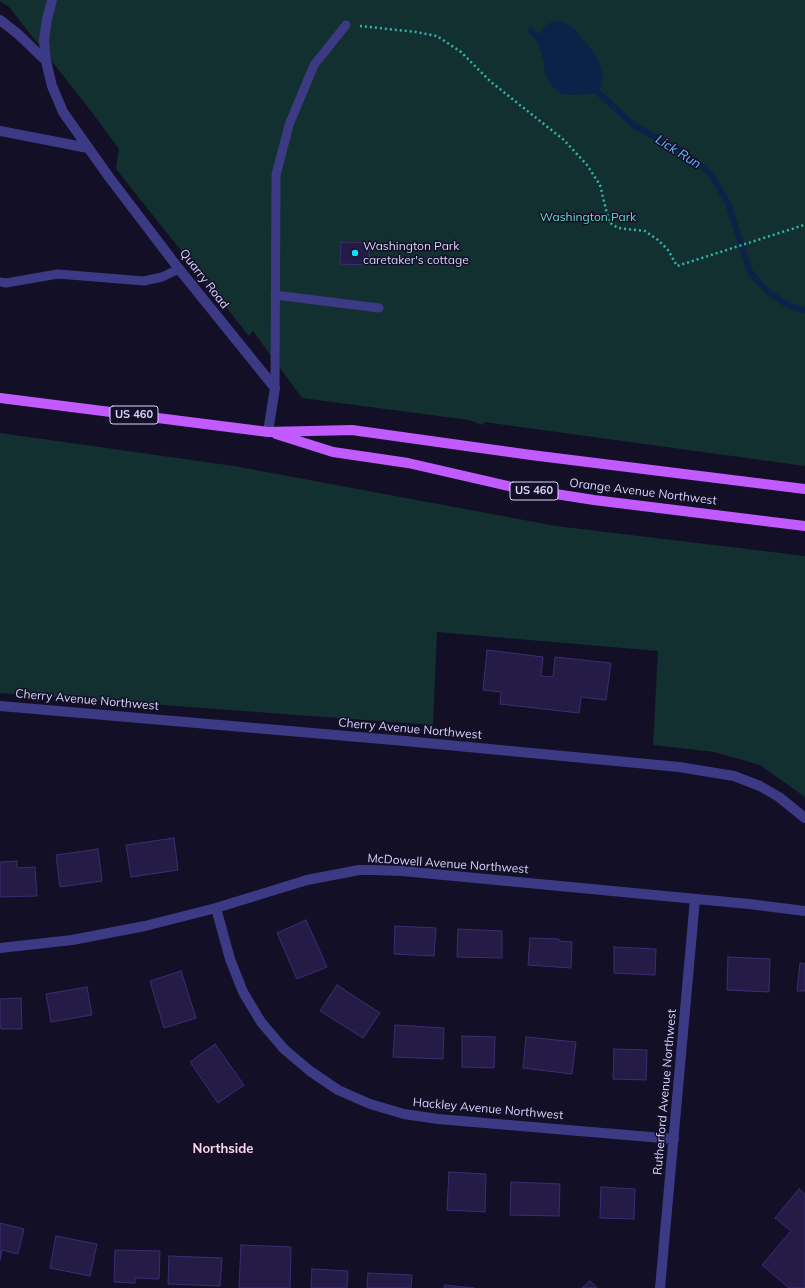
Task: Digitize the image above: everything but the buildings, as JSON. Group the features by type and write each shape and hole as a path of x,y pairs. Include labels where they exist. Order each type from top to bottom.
{"main road":[{"name":"Orange Avenue Northwest","path":"0,398 268,432 352,430 523,454 805,489"},
{"name":"Orange Avenue Northwest","path":"268,432 333,452 408,463 517,488 594,500 805,526"}],"street":[{"name":"Quarry Road","path":"52,0 44,40 46,61 52,86 64,112 109,177 179,269 275,388"},
{"path":"0,20 18,34 46,61"},
{"path":"0,131 88,148"},
{"path":"268,432 275,388"},
{"name":"Cherry Avenue Northwest","path":"0,706 405,741 679,767 734,776 760,786 779,797 805,818"},
{"name":"McDowell Avenue Northwest","path":"0,948 72,940 145,926 216,908 307,880 359,870 402,871 749,904 805,911"},
{"name":"Rutherford Avenue Northwest","path":"660,1288 695,899"},
{"name":"Hackley Avenue Northwest","path":"216,908 230,959 243,992 261,1022 284,1049 310,1072 338,1090 370,1104 404,1114 438,1119 674,1139"}],"lane":[{"path":"275,388 276,175 289,125 314,65 346,25"},
{"path":"0,282 6,283 58,274 144,281 162,278 179,269"},
{"path":"275,295 379,308"}],"path":[{"path":"346,25 416,32 436,36 461,52 491,82 564,140 587,165 600,185 609,222 618,228 645,231 658,240 668,250 677,266 804,225"}],"green space":[{"name":"Washington Park","path":"0,0 805,0 805,466 484,422 483,425 469,420 302,398 253,331 249,336 116,169 119,149 9,7"},
{"path":"0,433 234,466 556,526 805,556 805,797 760,765 714,752 653,745 658,651 437,632 433,725 0,693"}],"water":[{"path":"554,21 562,22 573,27 595,54 603,76 602,85 598,92 590,94 561,94 552,86 545,74 544,62 538,44 538,38 546,25"}],"waterway":[{"name":"Lick Run","path":"531,31 543,43"},
{"name":"Lick Run","path":"593,88 635,126 685,153 710,173 728,203 750,272 768,292 789,306 805,310"}],"place":[{"name":"Washington Park caretaker's cottage","path":"355,253"}],"district":[{"name":"Northside","path":"223,1149"}]}
